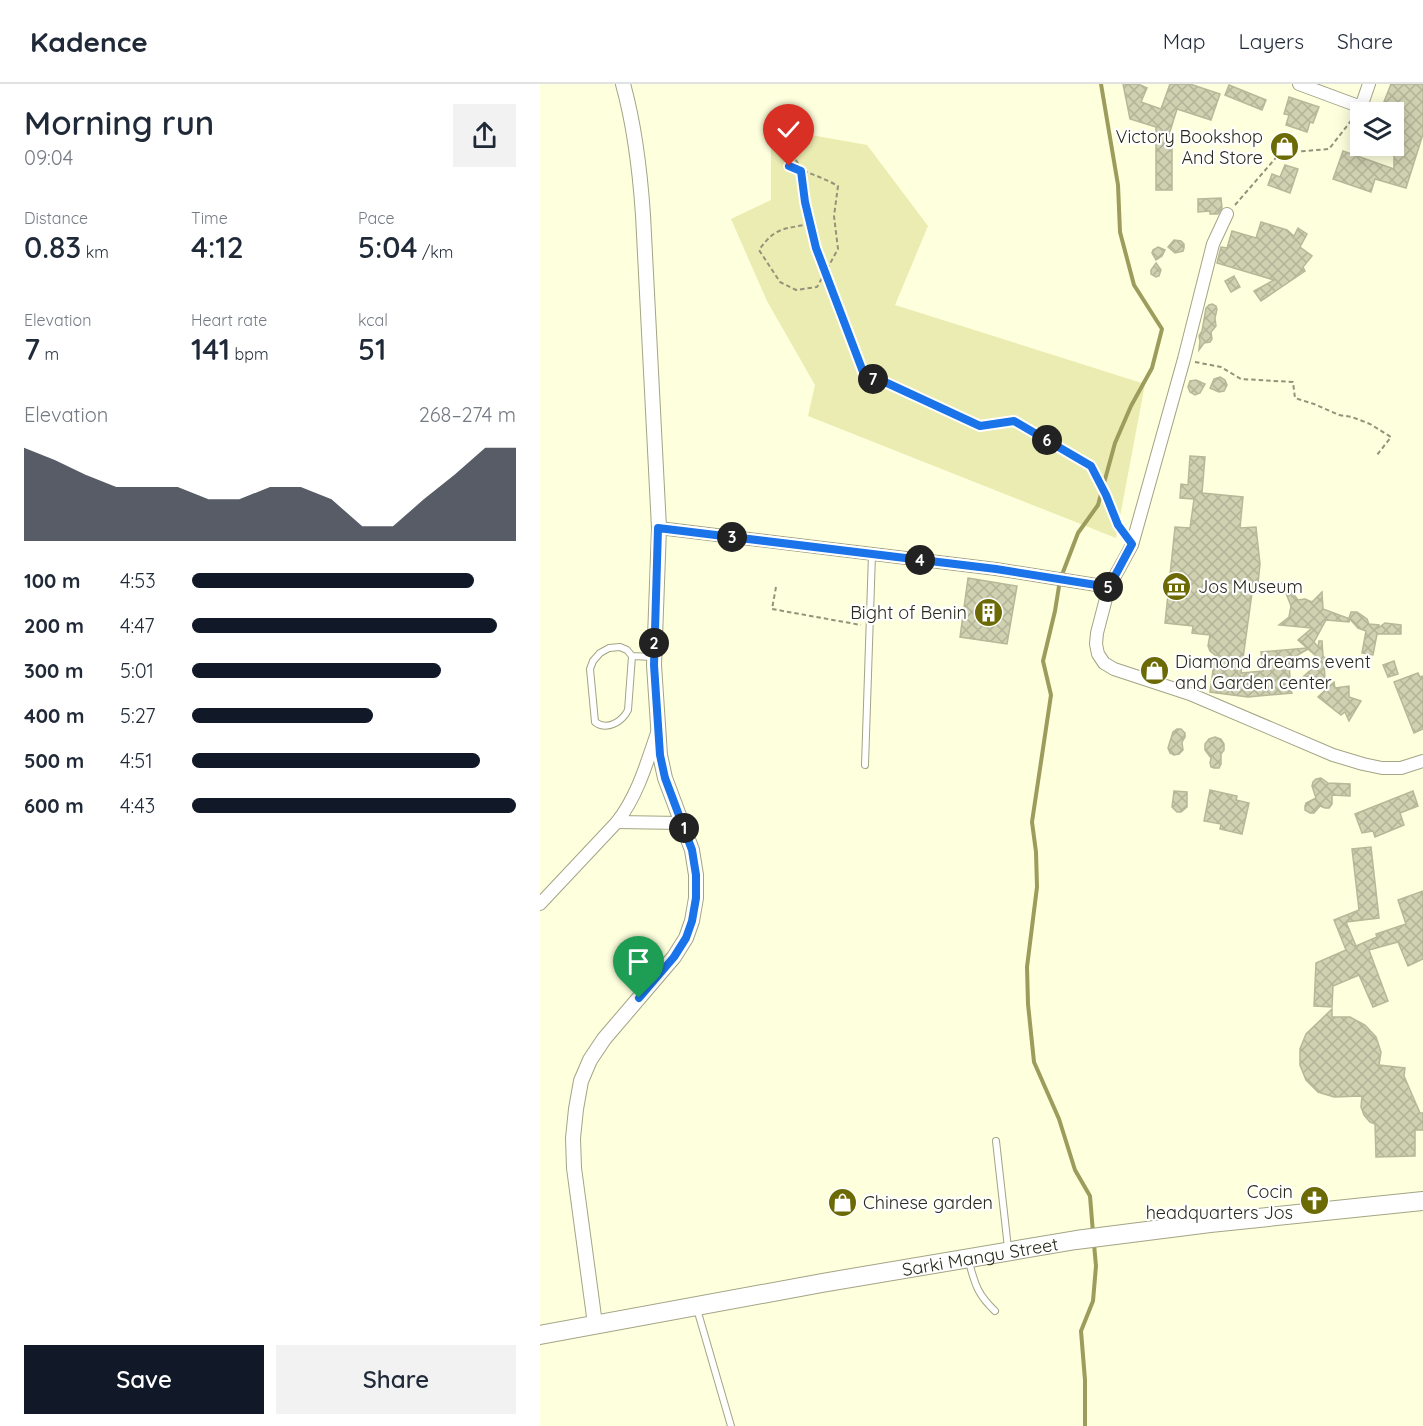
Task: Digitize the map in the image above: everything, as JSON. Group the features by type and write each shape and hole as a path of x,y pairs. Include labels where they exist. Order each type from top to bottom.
{"main road":[{"name":"Sarki Mangu Street","path":"540,1335 1076,1240 1210,1223 1423,1201"}],"street":[{"path":"595,1324 574,1168 573,1138 581,1081 590,1060 604,1040 674,957 686,938 696,898 696,875 692,850 665,778 660,755 654,657 658,528 643,204 635,135 623,84"},
{"path":"1299,84 1350,103"},
{"path":"1363,102 1369,84"},
{"path":"1227,214 1214,244 1132,544 1109,587 1097,633 1098,654 1104,663 1114,669 1190,694 1333,755 1382,768 1401,768 1423,761"},
{"path":"658,528 996,569 1109,587"},
{"path":"540,904 625,812 637,790 658,728"},
{"path":"617,822 682,823"}],"lane":[{"path":"865,765 872,554"},
{"path":"632,656 628,710 619,721 599,725 595,722 590,669 593,661 609,648 620,647 632,656 654,657"},
{"path":"996,1141 1009,1251"},
{"path":"968,1258 975,1284 983,1299 995,1311"},
{"path":"696,1306 731,1426"}],"path":[{"path":"1227,214 1280,153 1329,149 1350,121"},
{"path":"810,224 780,230 767,239 759,250 780,282 796,290 817,286 825,272 838,249 834,216 838,186 822,177 801,171 789,166 790,151 801,168 801,171 805,202 816,248 825,272 865,377 887,383 980,426 1014,421 1091,466 1118,525 1132,544"},
{"path":"1184,359 1221,367 1242,379 1293,382 1295,398 1370,424 1391,437 1377,455"},
{"path":"776,587 772,609 870,627"}],"green space":[{"path":"811,135 867,145 928,226 895,305 1145,384 1116,538 808,416 815,385 767,301 731,219 771,200 771,146"}],"building":[{"path":"1123,84 1138,84 1147,88 1141,102 1161,109 1170,84 1190,84 1220,94 1211,120 1177,109 1167,141 1172,141 1172,190 1156,190 1156,127 1130,119"},
{"path":"1391,84 1423,84 1423,134 1406,188 1375,179 1371,192 1333,179 1343,151 1350,153 1350,156 1357,156 1394,169 1394,156 1404,156 1404,102 1384,102"},
{"path":"1229,85 1266,100 1262,110 1225,95"},
{"path":"1289,97 1319,107 1307,132 1286,125 1289,115 1284,114"},
{"path":"1285,165 1298,169 1290,193 1268,185 1272,174 1280,177"},
{"path":"1221,198 1222,208 1218,214 1210,214 1210,211 1198,212 1198,199"},
{"path":"1261,222 1287,230 1294,236 1298,228 1307,234 1300,247 1312,256 1303,267 1305,271 1261,301 1254,291 1274,280 1217,263 1221,247 1227,248 1232,231 1256,238"},
{"path":"1174,240 1184,244 1183,251 1175,253 1168,247"},
{"path":"1158,247 1165,250 1156,260 1152,253"},
{"path":"1156,263 1161,270 1159,276 1156,277 1151,274 1151,270"},
{"path":"1234,276 1240,287 1231,292 1225,281"},
{"path":"1212,304 1217,309 1216,326 1211,332 1210,342 1204,343 1199,350 1199,336 1206,308"},
{"path":"1220,377 1227,385 1224,391 1219,392 1210,388 1214,379"},
{"path":"1196,380 1205,384 1200,393 1195,395 1188,387 1190,381"},
{"path":"1190,456 1205,457 1202,493 1243,497 1240,528 1256,527 1260,564 1257,593 1252,593 1241,673 1263,671 1261,652 1307,648 1298,640 1312,628 1279,625 1289,617 1291,606 1282,583 1284,582 1298,600 1305,599 1312,602 1322,592 1323,609 1350,619 1349,622 1326,620 1314,642 1318,647 1319,641 1322,641 1323,656 1327,660 1324,663 1325,678 1304,676 1314,667 1316,656 1308,649 1289,660 1290,679 1295,678 1300,685 1291,691 1292,693 1248,697 1210,692 1215,655 1208,646 1210,635 1192,633 1193,626 1165,623 1175,527 1190,528 1194,499 1180,498 1181,484 1188,485"},
{"name":"Bight of Benin","path":"968,578 1017,586 1007,644 960,637"},
{"path":"1351,612 1357,612 1367,619 1369,624 1379,625 1378,628 1385,623 1401,625 1401,634 1377,634 1373,655 1362,653 1366,631 1358,628 1349,618"},
{"path":"1394,661 1398,674 1388,677 1383,665"},
{"path":"1418,673 1420,677 1423,676 1423,729 1414,733 1394,682"},
{"path":"1334,682 1335,688 1349,686 1349,697 1361,701 1349,721 1345,712 1341,715 1318,697"},
{"path":"1177,729 1185,733 1185,737 1182,742 1183,750 1174,755 1168,748 1173,732"},
{"path":"1215,737 1221,739 1224,744 1219,768 1211,767 1211,758 1205,750 1205,744 1209,739"},
{"path":"1321,778 1328,783 1350,784 1350,796 1332,795 1332,804 1329,808 1320,806 1314,813 1310,813 1305,810 1305,806 1306,803 1316,798 1313,782"},
{"path":"1210,790 1237,796 1236,800 1249,803 1242,834 1220,829 1221,824 1204,821"},
{"path":"1174,791 1187,792 1187,807 1181,812 1177,812 1172,807"},
{"path":"1413,791 1418,806 1400,813 1404,825 1375,837 1373,831 1362,833 1355,814"},
{"path":"1371,847 1379,918 1346,922 1356,946 1377,937 1376,934 1406,924 1398,900 1423,891 1423,959 1408,966 1398,942 1369,950 1388,1001 1373,1007 1359,975 1333,986 1332,1007 1314,1006 1316,963 1346,950 1334,920 1359,910 1352,849"},
{"path":"1332,1009 1332,1017 1350,1017 1365,1025 1376,1037 1381,1052 1379,1065 1405,1068 1404,1076 1420,1113 1423,1113 1423,1130 1415,1130 1415,1156 1376,1157 1375,1124 1364,1115 1361,1107 1362,1096 1334,1097 1318,1092 1306,1080 1300,1065 1300,1049 1306,1034"}],"waterway":[{"path":"1093,1233 1090,1196 1075,1170 1059,1119 1034,1062 1027,967 1037,887 1032,822 1051,695 1043,661 1060,580 1078,533 1098,505 1115,443 1131,406 1152,368 1162,329 1134,285 1120,232 1118,185 1101,84"},
{"path":"1085,1426 1085,1380 1081,1331 1093,1301 1096,1266 1094,1244"}],"place":[{"name":"Victory Bookshop And Store","path":"1284,146"},
{"name":"Jos Museum","path":"1177,586"},
{"name":"Bight of Benin","path":"988,612"},
{"name":"Diamond dreams event and Garden center","path":"1154,671"},
{"name":"Cocin headquarters Jos","path":"1314,1201"},
{"name":"Chinese garden","path":"842,1202"}],"route":[{"path":"639,998 674,957 686,938 696,898 696,875 692,850 665,778 660,755 654,665 658,528 996,569 1109,587 1132,544 1118,525 1091,466 1014,421 980,426 887,383 865,377 816,248 805,202 801,171 789,166"}]}
